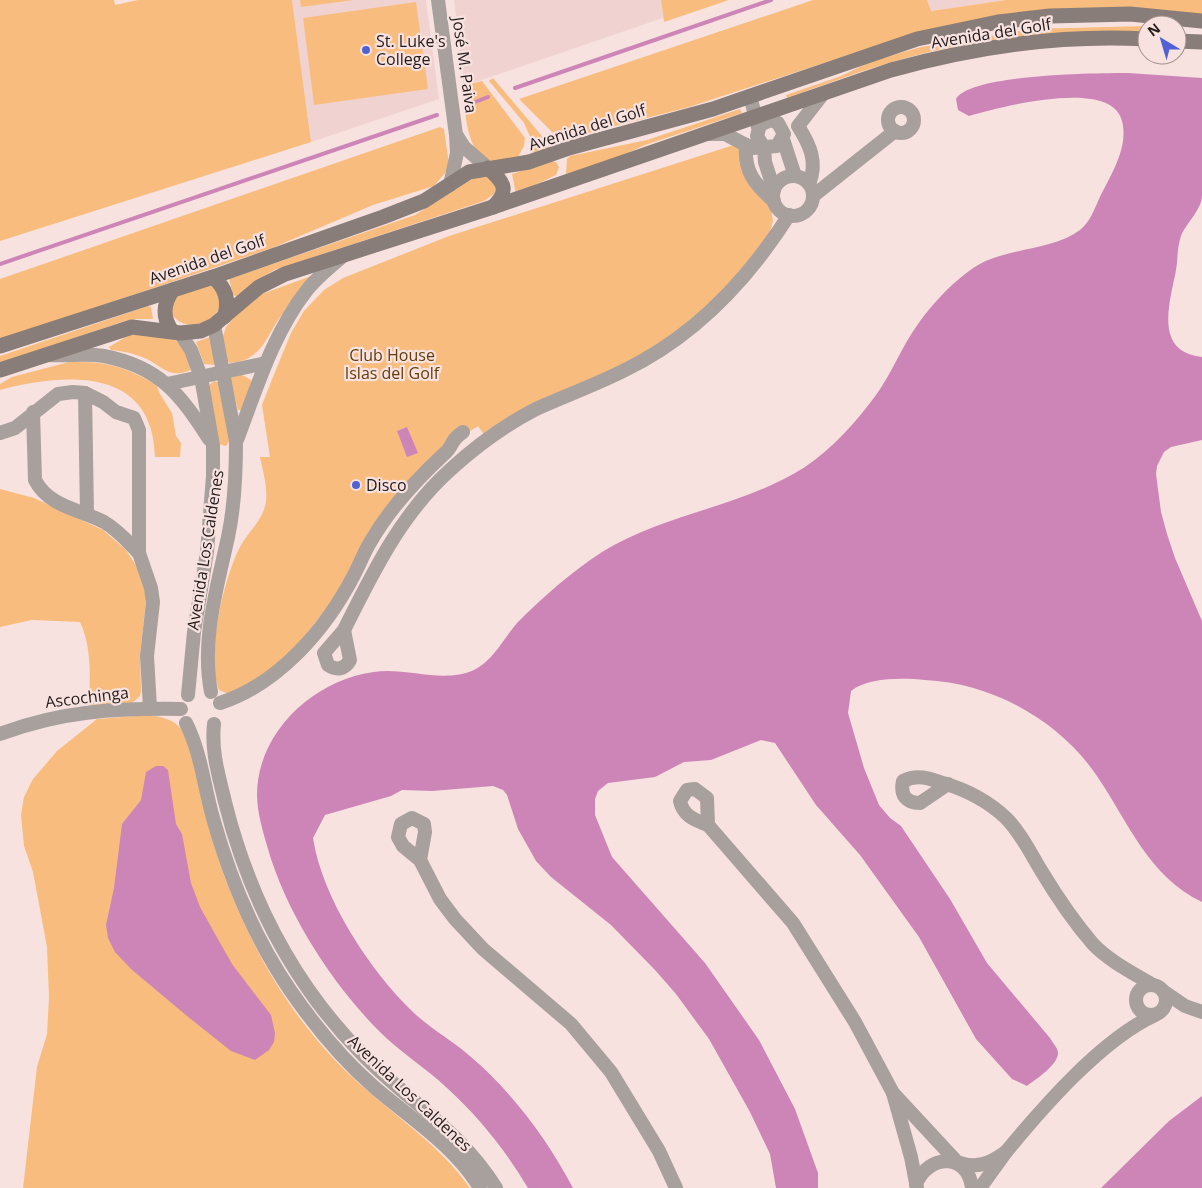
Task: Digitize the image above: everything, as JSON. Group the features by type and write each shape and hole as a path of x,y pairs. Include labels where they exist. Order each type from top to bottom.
{"street":[{"name":"José M. Paiva","path":"438,0 456,135 457,153 450,185"},
{"name":"Avenida del Golf","path":"0,346 173,290 403,210 450,185 468,172 508,167 529,162 569,148 713,109 917,40 998,22 1050,16 1130,14 1202,21"},
{"name":"Avenida del Golf","path":"0,370 132,327 176,332 201,331 219,321 270,280 493,207 703,134 777,116 824,94 890,70 943,56 1004,45 1053,40 1137,39"},
{"path":"1187,41 1202,42"},
{"path":"770,89 777,116 783,128 783,138 795,176 811,190"},
{"path":"703,134 725,134 753,148 777,146 783,138 798,126 824,94"},
{"path":"750,96 757,122 758,140 763,146 765,162 774,195 779,210 789,215 800,214 806,211 812,202 811,190 814,162 798,126"},
{"path":"811,190 895,131"},
{"name":"José M. Paiva","path":"456,135 464,147 488,168"},
{"path":"746,145 746,167 752,180 774,195"},
{"path":"488,168 501,179 504,189 502,198 493,207"},
{"path":"774,195 780,181 795,176"},
{"path":"344,630 394,536 423,496 450,470 507,426 535,410 623,371 658,352 690,330 738,284 789,215"},
{"path":"236,441 266,363 290,314 307,290 343,256"},
{"path":"213,276 225,290 227,299 219,321"},
{"path":"173,290 164,306 167,324 176,332"},
{"name":"Avenida Los Caldenes","path":"215,698 207,674 213,600 231,516 236,441 223,372 219,321"},
{"name":"Avenida Los Caldenes","path":"176,332 191,350 201,377 213,446 213,476 207,552 194,632 188,695"},
{"path":"44,355 102,356 134,366 168,384 188,406 213,446"},
{"path":"168,384 266,363"},
{"path":"85,393 87,514"},
{"path":"0,432 15,428 58,394 85,393 104,402 116,412 130,414 134,418 139,430 139,553 152,588 153,602 147,656 150,708"},
{"path":"33,412 35,480 47,495 70,509 104,522 122,535 139,553"},
{"path":"215,698 220,715 214,724 203,730 186,723 181,709 188,695 199,690 215,698 234,699 260,685 296,653 320,627 342,596 371,541 404,495 448,451 453,438 462,432"},
{"name":"Ascochinga","path":"0,734 58,716 86,712 150,708 181,709"},
{"name":"Avenida Los Caldenes","path":"186,723 194,738 213,816 240,898 254,930 289,990 344,1057 373,1086 441,1142 480,1188"},
{"name":"Avenida Los Caldenes","path":"214,724 214,758 243,865 254,894 289,960 332,1022 384,1075 449,1129 482,1166 496,1188"},
{"path":"948,784 974,794 1007,819 1020,836 1060,901 1094,944 1108,958 1185,1006 1202,1012"},
{"path":"708,825 793,924 851,1015 893,1093 912,1158 916,1186"},
{"path":"420,860 440,899 455,919 483,949 571,1024 611,1072 655,1144 676,1188"},
{"path":"1126,968 1141,1011 1158,1013"},
{"path":"1131,1030 1141,990 1158,988"},
{"path":"1158,988 1166,1000 1158,1013"},
{"path":"980,1188 1006,1152 1033,1120 1082,1070 1131,1030 1158,1013 1172,1006 1185,1006"},
{"path":"893,1093 957,1162 968,1176 972,1188"},
{"path":"916,1186 919,1176 934,1164 946,1161 970,1166 981,1166 992,1162 1006,1152"}],"shaded area":[{"name":"St. Luke's College","path":"292,0 426,0 439,99 311,142"},
{"path":"454,0 661,0 663,18 470,84 463,76"},
{"path":"927,0 1006,0 930,11"},
{"path":"1128,73 1202,78 1202,196 1199,207 1183,231 1180,240 1168,324 1176,346 1187,353 1202,357 1202,440 1171,447 1164,452 1157,466 1156,474 1161,512 1167,534 1175,558 1202,621 1202,902 1168,878 1154,863 1141,847 1097,776 1081,756 1064,738 1022,708 975,688 925,680 897,679 877,681 858,686 851,691 848,713 864,768 879,805 890,818 901,826 950,899 987,963 1050,1038 1057,1049 1057,1058 1054,1062 1027,1086 1012,1079 976,1039 919,937 860,855 816,805 775,743 761,740 711,760 684,762 655,777 608,783 598,791 595,799 595,815 612,857 705,963 759,1040 795,1109 818,1173 818,1188 776,1188 770,1154 750,1112 709,1039 676,994 655,970 611,925 551,877 536,861 518,829 507,795 503,790 493,786 432,791 402,790 391,796 325,815 313,838 318,861 337,909 365,955 397,996 414,1013 464,1051 515,1101 552,1152 573,1188 528,1188 511,1161 481,1123 439,1080 394,1045 377,1029 343,990 312,945 286,897 276,873 261,822 257,795 260,772 267,750 278,731 293,713 311,698 330,686 352,677 374,672 386,671 450,676 474,670 493,655 517,623 537,604 568,576 602,552 652,528 756,492 781,481 815,460 844,434 869,405 882,387 918,324 948,289 969,271 995,257 1054,243 1080,230 1091,216 1121,151 1123,141 1122,121 1114,108 1098,100 1077,98 1028,102 969,116 958,110 956,99 966,91 985,84 1009,80 1064,75"},
{"path":"407,427 418,453 407,457 397,431"},
{"path":"156,766 163,766 168,770 176,824 182,834 191,883 200,907 232,964 271,1015 275,1033 274,1042 269,1050 255,1060 231,1051 187,1016 131,969 115,952 108,938 106,925 114,888 122,824 141,800 146,772"},
{"path":"1202,1096 1202,1188 1101,1188 1169,1121"}],"green space":[{"path":"0,0 114,0 115,5 138,0 292,0 311,142 0,241"},
{"path":"300,0 354,0 301,7"},
{"path":"661,0 729,0 664,22"},
{"path":"813,0 927,0 931,11 1006,0 1202,0 1202,15 1175,13 1137,15 913,34 689,107 573,137 557,137 519,99"},
{"name":"St. Luke's College","path":"416,2 428,89 314,105 303,18"},
{"path":"1137,26 1137,33 1025,38 959,46 884,64 787,98 786,95 841,76 872,61 921,47 1031,29"},
{"path":"463,76 470,84 482,81 525,138 524,146 518,157 499,162 487,159 478,152 468,128"},
{"path":"493,78 541,135 548,148 531,153 533,143 524,123 489,81"},
{"path":"740,109 742,113 645,145 603,164 566,174 567,159 570,156 647,140"},
{"path":"440,127 444,129 449,164 445,173 434,186 373,205 272,248 0,340 0,279"},
{"name":"Club House Islas del Golf","path":"737,144 771,209 773,221 769,235 720,295 660,345 485,436 478,426 444,448 337,595 283,663 231,695 219,690 215,676 214,658 218,617 223,596 228,576 241,545 261,517 266,500 260,457 270,457 262,405 291,333 304,311 324,290 343,278 449,236"},
{"path":"551,161 556,162 559,167 556,175 516,194 512,174"},
{"path":"480,174 492,178 496,189 494,194 484,201 274,270 249,286 238,297 233,295 229,279 415,215"},
{"path":"311,276 277,321 257,352 241,361 230,363 225,360 221,342 226,327 234,317 262,294"},
{"path":"204,286 212,286 223,299 216,313 206,322 195,325 185,324 176,319 172,313 172,305 179,296"},
{"path":"148,306 151,307 153,319 125,321 0,363 0,356"},
{"path":"144,334 171,338 176,341 181,345 191,370 172,373 143,357 111,350 109,347 129,335"},
{"path":"210,337 214,365 204,364 196,342"},
{"path":"69,362 94,362 114,366 156,384 172,413 176,436 181,443 180,457 155,457 150,427 139,406 122,391 101,383 77,380 51,380 0,390 0,384 12,377"},
{"path":"239,373 251,380 252,384 242,410 238,410 230,379 231,375"},
{"path":"214,381 220,383 230,440 226,446 218,444 208,386"},
{"path":"0,489 34,498 103,530 126,550 139,570 144,583 146,599 140,656 141,691 140,696 132,703 89,705 90,673 87,642 80,622 32,620 0,627"},
{"path":"149,715 175,723 182,730 186,738 195,764 218,859 256,948 279,988 320,1044 336,1061 444,1157 470,1188 23,1188 37,1067 47,1034 49,998 47,947 33,872 24,846 21,815 24,797 33,779 57,751 97,719"}],"waterway":[{"path":"515,88 771,0"},
{"path":"470,104 488,97"},
{"path":"0,264 437,115"}],"place":[{"name":"St. Luke's College","path":"366,50"},
{"name":"Disco","path":"356,485"}]}
